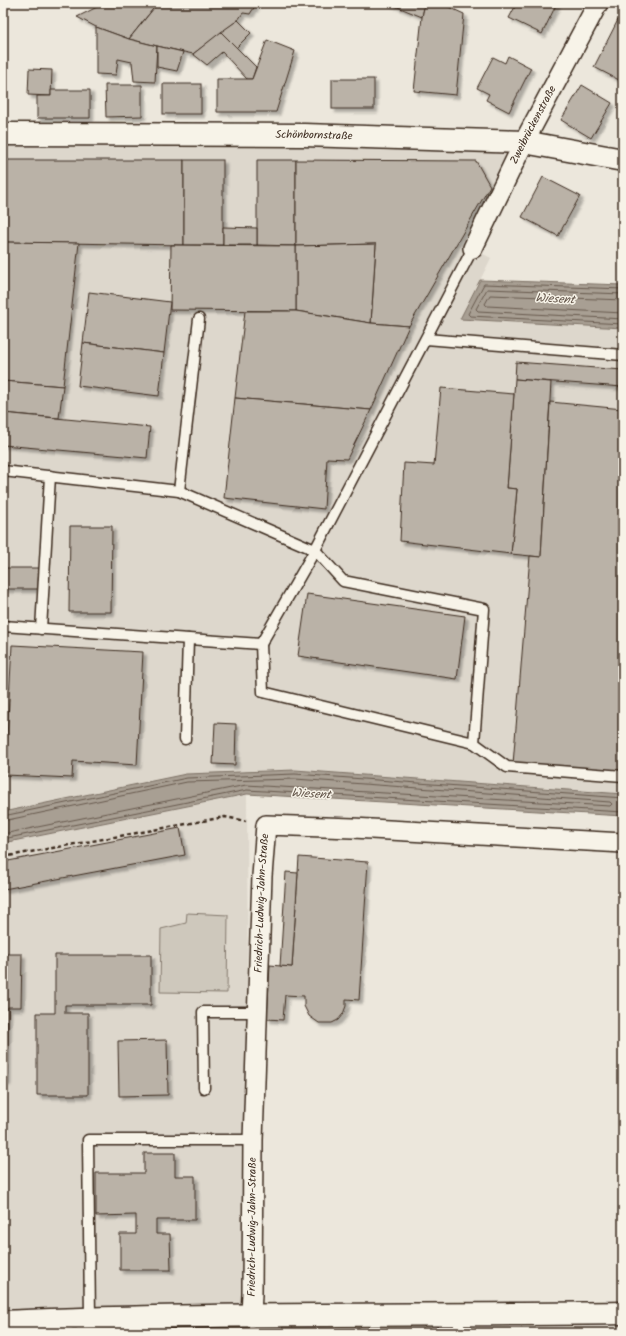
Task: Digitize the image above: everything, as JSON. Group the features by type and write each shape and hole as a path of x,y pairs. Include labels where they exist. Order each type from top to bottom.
{"main road":[{"name":"Schönbornstraße","path":"3,134 304,136 524,142 623,160"},
{"path":"3,1322 37,1327 90,1318 251,1315 459,1323 623,1313"}],"street":[{"name":"Zweibrückenstraße","path":"473,248 524,142 598,3"},
{"name":"Friedrich-Ludwig-Jahn-Straße","path":"251,1315 253,1140 262,876 266,825 353,828 623,843"}],"lane":[{"path":"473,248 315,550 261,644 263,692 474,743 507,767 623,776"},
{"path":"179,491 199,319"},
{"path":"426,339 623,355"},
{"path":"3,471 179,491 315,550 342,581 484,609 474,743"},
{"path":"41,629 50,476"},
{"path":"3,626 261,644"},
{"path":"184,738 188,639"},
{"path":"204,1088 203,1012 257,1012"},
{"path":"90,1318 88,1140 253,1140"}],"path":[{"path":"3,857 225,817 266,825"}],"shaded area":[{"path":"3,144 512,149 462,243 491,258 461,319 623,328 623,794 295,770 3,812"},
{"path":"247,794 249,1308 251,1333 44,1333 45,1315 3,1317 3,843"},
{"path":"187,913 228,915 227,993 160,992 161,929 186,923"}],"water":[{"name":"Wiesent","path":"480,280 623,285 623,328 460,319"},
{"name":"Wiesent","path":"295,770 623,794 623,816 247,794 3,843 3,812 186,774"}],"building":[{"path":"105,3 157,4 129,39 96,27 77,17"},
{"path":"158,3 257,3 250,14 243,13 238,20 193,54 129,39"},
{"path":"388,3 425,3 422,17"},
{"path":"425,3 440,3 464,14 456,95 414,91 422,17"},
{"path":"517,3 557,3 542,34 509,18"},
{"path":"623,10 623,77 622,76 619,80 594,67"},
{"path":"238,20 251,33 236,48 221,32"},
{"path":"96,27 129,39 157,46 155,82 134,81 132,62 118,59 116,75 96,74"},
{"path":"221,32 256,67 252,79 247,79 222,52 207,65 193,54"},
{"path":"267,40 295,51 276,112 217,112 217,79 252,79"},
{"path":"157,46 183,52 177,71 157,67"},
{"path":"508,56 531,68 509,112 486,100 489,94 477,88 493,57 505,63"},
{"path":"29,69 52,70 51,96 28,95"},
{"path":"332,79 374,79 374,109 332,109"},
{"path":"163,84 201,84 201,114 163,114"},
{"path":"105,85 142,85 142,116 106,117"},
{"path":"582,85 612,103 591,138 561,120"},
{"path":"51,90 90,90 90,118 37,118 37,96 51,96"},
{"path":"3,160 184,160 184,245 3,242"},
{"path":"184,160 223,160 223,245 184,245"},
{"path":"257,160 296,160 296,246 257,245"},
{"path":"296,160 476,161 490,186 409,326 371,323 376,244 296,246"},
{"path":"543,177 580,196 558,236 522,217"},
{"path":"223,227 257,228 257,245 223,245"},
{"path":"3,242 79,243 63,386 3,381"},
{"path":"376,244 371,323 296,311 296,246"},
{"path":"171,245 296,246 296,311 170,310"},
{"path":"89,292 170,302 164,353 83,343"},
{"path":"245,311 296,311 371,323 409,326 371,410 235,398"},
{"path":"83,343 164,353 159,396 78,386"},
{"path":"516,362 623,370 623,387 515,379"},
{"path":"515,379 551,382 541,557 511,554 517,489 507,488"},
{"path":"3,381 63,386 59,418 3,413"},
{"path":"441,388 514,394 507,488 517,489 511,554 400,541 404,463 434,465"},
{"path":"235,398 371,410 347,459 327,458 324,509 224,498"},
{"path":"550,402 623,409 623,771 513,764 530,556 541,557"},
{"path":"3,413 150,427 147,458 3,445"},
{"path":"70,526 112,526 111,612 69,612"},
{"path":"4,568 39,568 38,589 4,589"},
{"path":"307,594 465,616 457,679 298,656"},
{"path":"12,645 143,652 137,765 73,761 72,778 5,775"},
{"path":"215,723 236,724 235,765 213,764"},
{"path":"180,828 185,855 4,889 3,862"},
{"path":"299,857 368,862 359,1000 346,999 346,1006 343,1014 338,1020 332,1023 319,1023 309,1016 304,1006 304,996 285,995 283,1020 267,1019 270,965 292,967"},
{"path":"286,872 298,873 292,967 280,966"},
{"path":"3,954 22,954 21,1007 8,1007 7,1082 3,1082"},
{"path":"55,955 151,955 151,1005 65,1005 65,1013 88,1013 88,1095 37,1095 37,1013 55,1013"},
{"path":"167,1040 168,1095 119,1096 118,1041"},
{"path":"144,1153 175,1153 175,1176 195,1176 195,1220 156,1220 156,1234 170,1234 171,1270 120,1270 120,1234 136,1234 136,1215 96,1216 96,1173 144,1173"}]}
